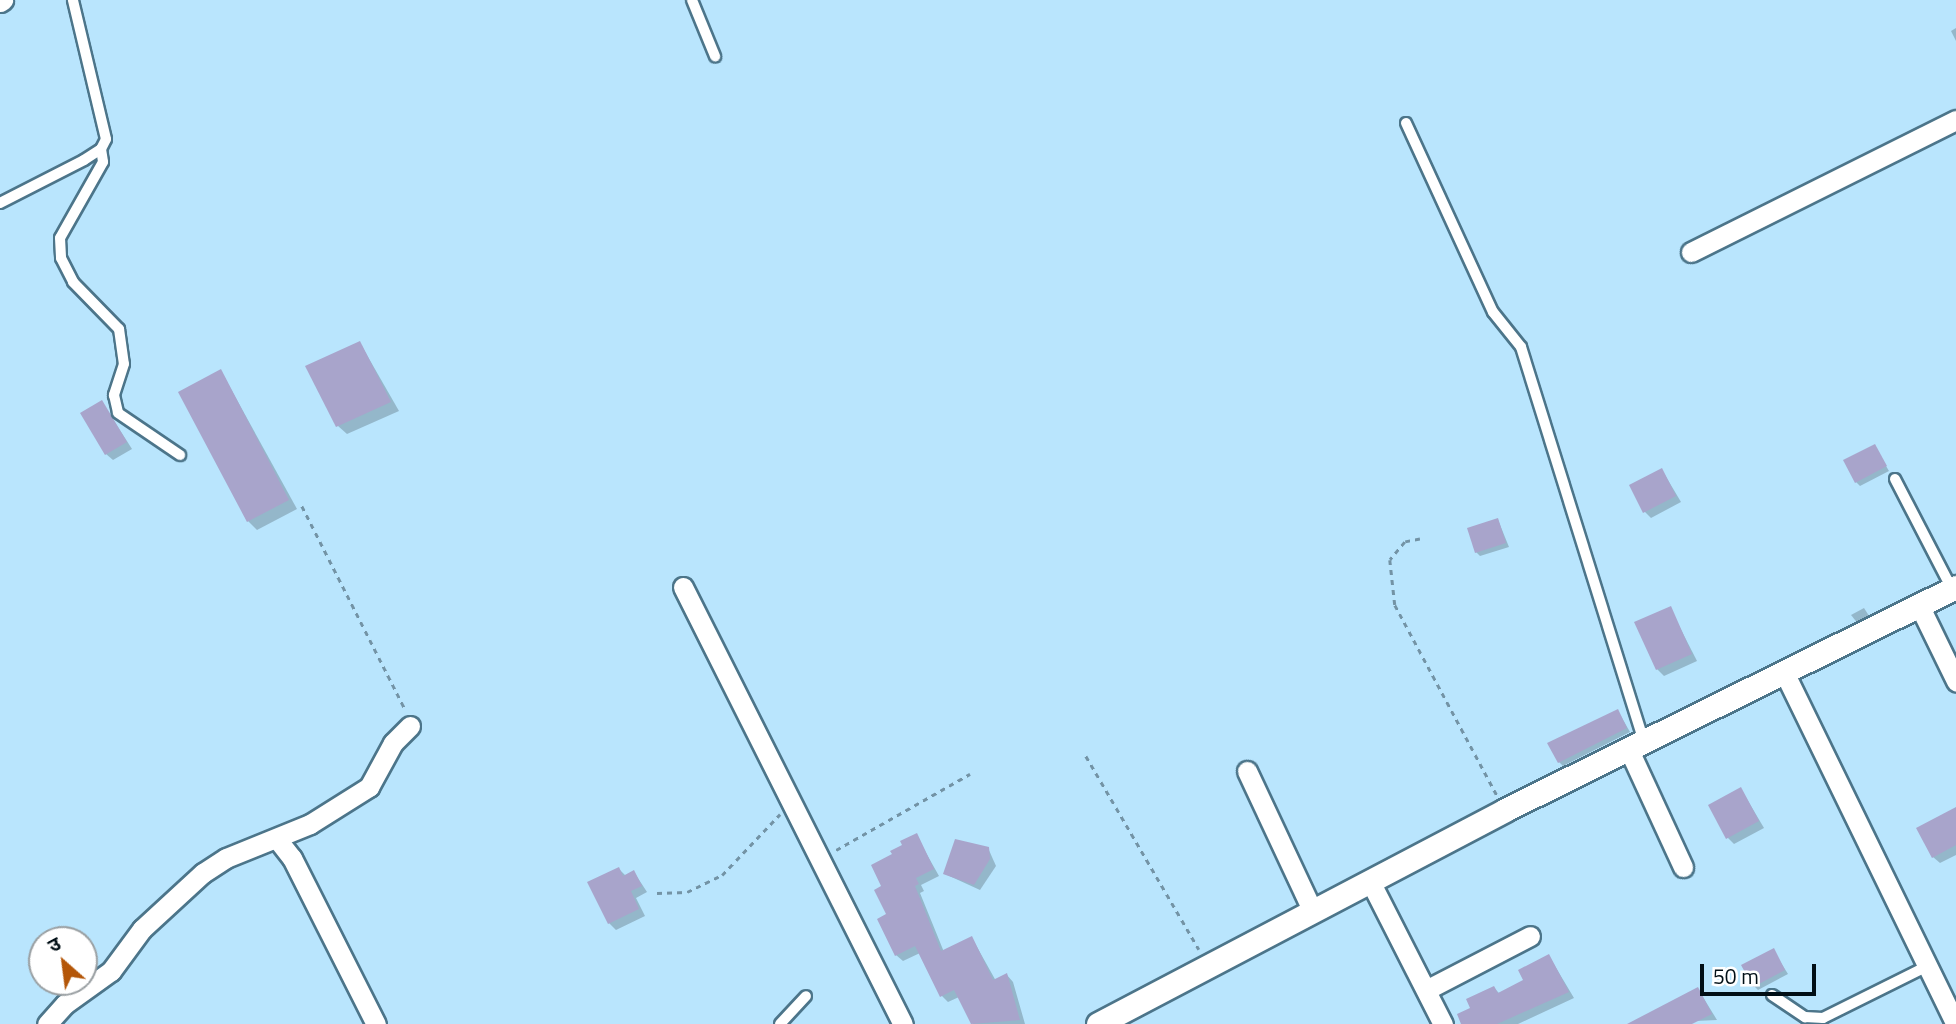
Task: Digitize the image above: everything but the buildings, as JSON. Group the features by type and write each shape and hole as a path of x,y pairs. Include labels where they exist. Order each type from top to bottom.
{"street":[{"path":"1691,252 1956,120"},
{"path":"683,587 903,1024"},
{"path":"1098,1024 1505,810 1785,674 1954,588"},
{"path":"1919,606 1956,681"},
{"path":"1785,674 1930,965 1956,1024"},
{"path":"47,1024 65,1004 111,971 142,929 202,873 226,858 277,839 340,808 369,787 393,743 410,726"},
{"path":"1637,746 1683,867"},
{"path":"1247,771 1313,912"},
{"path":"277,839 292,858 376,1024"},
{"path":"1370,881 1443,1024"},
{"path":"1426,990 1530,936"}],"lane":[{"path":"73,0 106,125 101,149 103,162 60,238 61,258 74,282 118,329 124,364 114,395 118,413 180,455"},
{"path":"692,0 715,56"},
{"path":"1406,123 1493,312 1521,347 1637,746"},
{"path":"0,203 101,149"},
{"path":"1895,479 1954,588"},
{"path":"1772,995 1805,1017 1823,1018 1930,965"},
{"path":"780,1024 806,996"}],"path":[{"path":"302,506 397,691 410,726"},
{"path":"1420,539 1405,542 1390,560 1395,605 1505,810"},
{"path":"1086,756 1209,967"},
{"path":"821,859 970,774"},
{"path":"657,893 687,892 722,875 771,821 794,808"}]}
